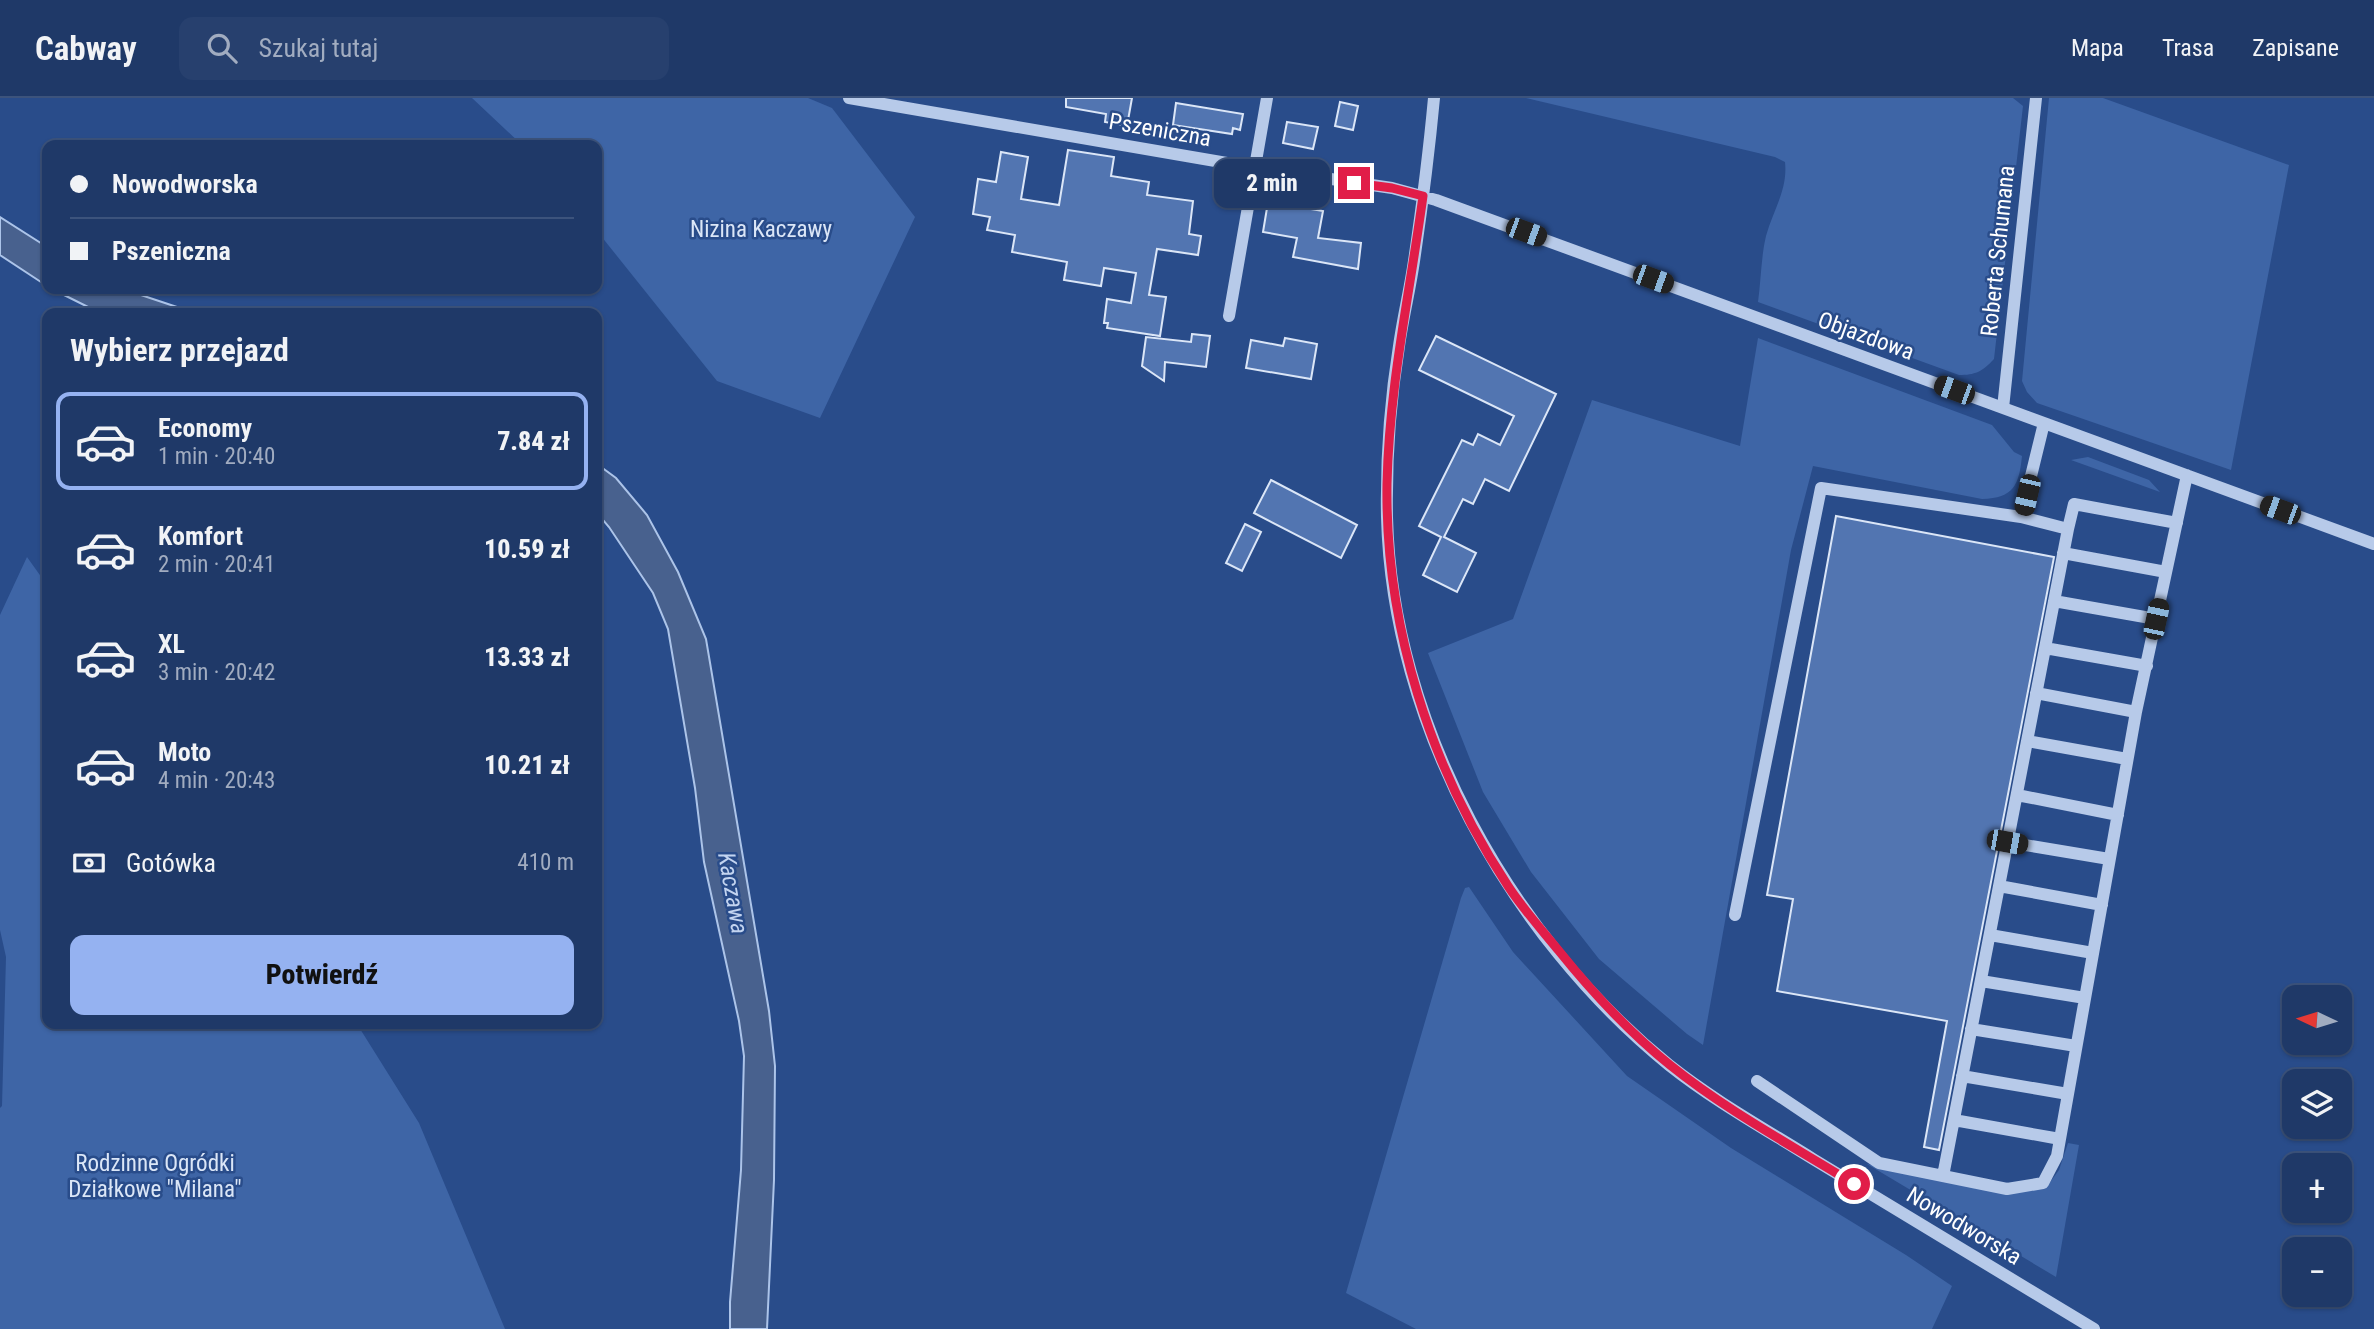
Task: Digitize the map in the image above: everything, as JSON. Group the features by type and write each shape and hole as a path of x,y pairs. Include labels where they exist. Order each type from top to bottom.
{"street":[{"name":"Pszeniczna","path":"849,98 1392,188 1423,196"},
{"path":"1229,316 1267,98"},
{"name":"Nowodworska","path":"1434,98 1414,264 1398,351 1390,426 1388,522 1392,578 1407,656 1432,737 1463,809 1509,888 1574,971 1632,1031 1669,1064 1764,1128 2094,1329"},
{"name":"Roberta Schumana","path":"2003,408 2036,98"},
{"name":"Objazdowa","path":"1423,196 2374,544"},
{"path":"2021,517 2044,423"},
{"path":"1757,1081 1879,1163 2007,1189 2043,1183 2057,1156 2127,759 2186,475"},
{"path":"1735,915 1821,488 2021,517 2068,529"},
{"path":"1943,1176 2074,504 2176,523"},
{"path":"2063,553 2166,572"},
{"path":"2054,601 2156,619"},
{"path":"2045,648 2147,666"},
{"path":"2036,693 2136,712"},
{"path":"2027,741 2127,759"},
{"path":"2017,795 2118,815"},
{"path":"2007,842 2109,859"},
{"path":"1999,886 2102,905"},
{"path":"1990,934 2093,953"},
{"path":"1981,981 2085,998"},
{"path":"1971,1029 2076,1046"},
{"path":"1962,1076 2068,1094"},
{"path":"1954,1120 2060,1139"}],"green space":[{"name":"Nizina Kaczawy","path":"472,98 808,98 832,108 915,217 820,418 717,381 602,237 602,140 517,140"},
{"path":"1526,98 2013,98 2023,106 1994,359 1978,372 1959,375 1758,302 1764,244 1782,191 1785,162 1775,157"},
{"path":"2049,98 2103,98 2289,165 2231,470 2037,403 2027,392 2022,381"},
{"path":"1758,338 1992,425 2014,452 2022,456 2019,475 2013,488 2001,496 1982,499 1813,466 1791,550 1703,1045 1599,959 1531,872 1483,792 1428,653 1513,619 1592,400 1740,446"},
{"path":"2088,457 2149,480 2160,492 2071,460"},
{"name":"Rodzinne Ogródki Działkowe \"Milana\"","path":"27,557 42,578 42,1029 360,1029 419,1123 505,1329 0,1329 0,1108 6,957 0,930 0,615"},
{"path":"1469,887 1513,952 1627,1076 1731,1148 1952,1286 1932,1329 1416,1329 1346,1293 1461,898 1465,888"},
{"path":"2068,1143 2079,1145 2056,1277 1867,1164 2007,1193 2045,1189 2059,1170"}],"water":[{"path":"0,217 42,244 42,283 0,255"},
{"path":"62,294 138,294 180,308 90,308"},
{"name":"Kaczawa","path":"602,468 616,478 647,515 678,572 706,639 769,1011 775,1066 774,1180 767,1329 730,1329 741,1170 744,1056 739,1021 704,862 695,788 668,629 653,593 602,519"}],"building":[{"path":"1066,98 1132,98 1127,126 1105,122 1106,114 1066,107"},
{"path":"1340,102 1358,106 1353,130 1335,126"},
{"path":"1176,103 1243,114 1240,130 1233,128 1232,134 1173,125"},
{"path":"1287,122 1318,127 1313,149 1283,143"},
{"path":"1068,150 1114,157 1111,176 1149,182 1147,195 1193,201 1189,234 1201,236 1198,255 1157,249 1149,295 1166,297 1160,336 1107,328 1108,323 1104,323 1107,299 1131,303 1136,273 1104,268 1101,286 1064,280 1067,262 1012,252 1015,235 987,230 990,217 973,214 978,179 996,182 1001,152 1028,157 1021,199 1059,205"},
{"path":"1268,202 1323,211 1318,238 1361,243 1358,269 1293,257 1297,238 1263,232"},
{"path":"1192,334 1210,336 1206,367 1165,362 1164,381 1142,366 1146,337 1191,342"},
{"path":"1436,336 1556,394 1509,491 1485,479 1473,504 1463,499 1444,537 1476,553 1457,592 1423,575 1441,537 1419,526 1462,440 1473,445 1478,434 1500,445 1514,416 1419,370"},
{"path":"1285,338 1317,344 1311,379 1246,368 1251,340 1283,346"},
{"path":"1271,480 1357,525 1341,558 1254,513"},
{"path":"1836,516 2054,557 1939,1150 1924,1147 1947,1021 1777,991 1793,899 1767,895"},
{"path":"1245,524 1261,532 1242,571 1226,563"}],"route":[{"path":"1354,183 1392,188 1423,196 1398,351 1390,426 1388,522 1399,624 1432,737 1463,809 1509,888 1574,971 1632,1031 1700,1087 1854,1184"}]}
